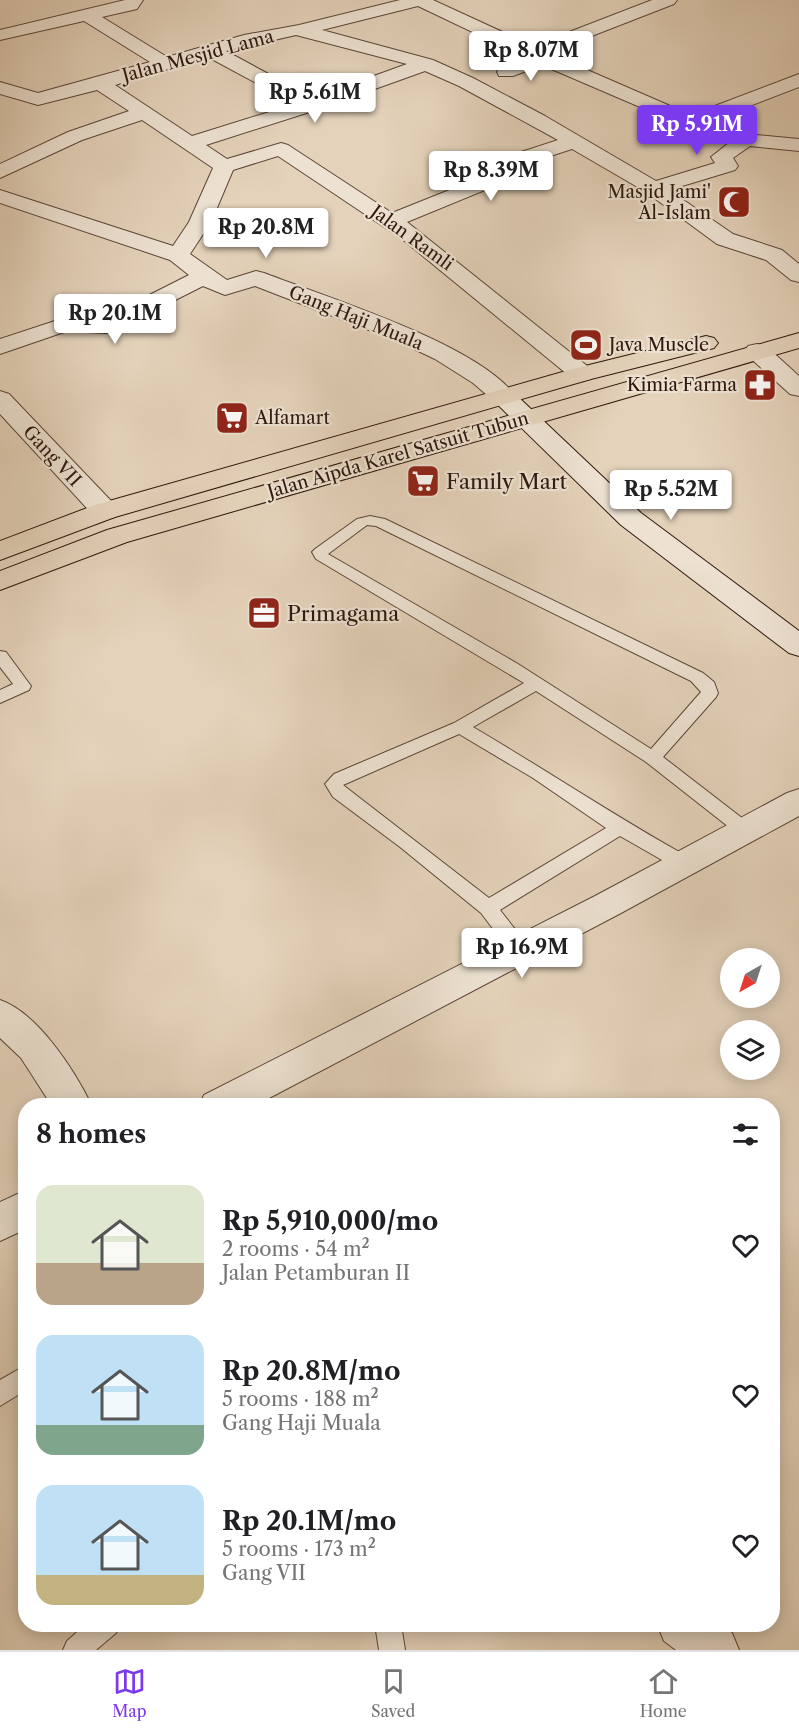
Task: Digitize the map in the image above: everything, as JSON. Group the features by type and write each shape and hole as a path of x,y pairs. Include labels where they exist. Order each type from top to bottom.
{"main road":[{"name":"Jalan Aipda Karel Satsuit Tubun","path":"0,551 105,511 582,374 799,320"},
{"name":"Jalan Aipda Karel Satsuit Tubun","path":"0,581 117,536 799,340"}],"street":[{"path":"0,35 131,5 134,0"},
{"path":"296,30 363,16 419,0 537,55 718,133 746,140 799,145"},
{"path":"506,72 537,55 668,0"},
{"path":"87,15 164,63"},
{"name":"Jalan Mesjid Lama","path":"34,99 100,83 257,37 296,30 426,64 538,120 653,188 725,239 774,255 799,275"},
{"path":"211,51 312,105"},
{"path":"190,143 312,105 426,64"},
{"path":"692,122 799,80"},
{"path":"100,83 224,166 200,222 178,255"},
{"path":"0,88 34,99"},
{"path":"9,109 34,99"},
{"path":"3,167 75,136 143,113"},
{"path":"653,188 728,166 722,157 746,140"},
{"path":"391,221 517,170 509,164 510,162 572,142"},
{"name":"Jalan Ramli","path":"224,166 281,149 391,221 471,281 582,374"},
{"name":"Gang Haji Muala","path":"0,196 178,255 225,288 256,278 405,336 444,354 482,378 504,397 631,519 799,646"},
{"path":"0,347 59,326 106,326 205,276"},
{"path":"757,351 799,389"},
{"name":"Gang VII","path":"0,399 105,511"},
{"path":"233,1098 525,947 799,801"},
{"path":"3,1021 34,1047 68,1098"},
{"path":"0,1223 18,1213"},
{"path":"691,1632 715,1650"}],"lane":[{"path":"652,758 710,693 708,686 697,676 380,522 370,520 362,522 320,552 321,556 535,684 652,758 745,830"},
{"path":"0,656 23,686 0,697"},
{"path":"525,947 507,933 488,908 406,842 339,793 334,784 340,778 460,726 535,684"},
{"path":"460,726 620,828 683,863"},
{"path":"488,908 620,828"},
{"path":"0,1394 18,1382"},
{"path":"76,1650 97,1632"},
{"path":"389,1632 392,1650"}],"place":[{"name":"Masjid Jami' Al-Islam","path":"734,202"},
{"name":"Java Muscle","path":"586,345"},
{"name":"Kimia Farma","path":"760,385"},
{"name":"Alfamart","path":"232,418"},
{"name":"Family Mart","path":"423,481"},
{"name":"Primagama","path":"264,613"}]}
